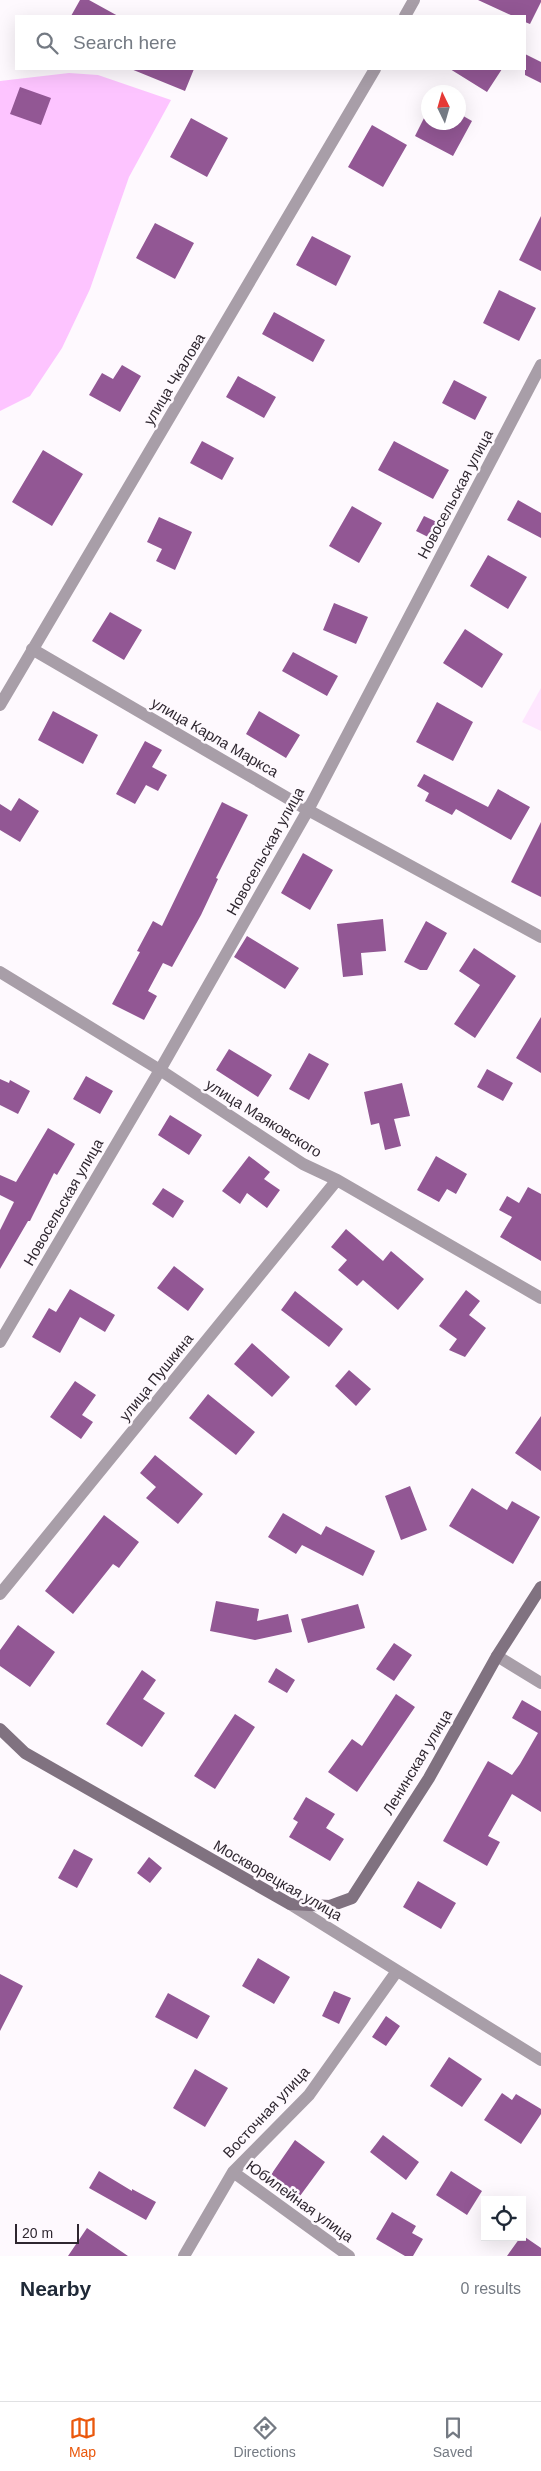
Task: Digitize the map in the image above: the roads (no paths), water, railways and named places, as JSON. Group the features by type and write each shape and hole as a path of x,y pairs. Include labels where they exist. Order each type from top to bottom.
{"street":[{"path":"406,15 414,0"},
{"name":"улица Чкалова","path":"0,705 374,70"},
{"name":"Новосельская улица","path":"0,1342 160,1070 308,810 541,366"},
{"name":"улица Карла Маркса","path":"32,649 308,810 541,937"},
{"name":"улица Маяковского","path":"0,972 160,1070 303,1164 337,1180 541,1298"},
{"name":"улица Пушкина","path":"0,1594 337,1180"},
{"name":"Ленинская улица","path":"290,1904 330,1906 352,1898 429,1778 496,1656 541,1587"},
{"path":"496,1656 541,1683"},
{"name":"Москворецкая улица","path":"0,1729 25,1753 290,1904 541,2060"},
{"name":"Восточная улица","path":"184,2256 233,2172 309,2095 397,1971"},
{"name":"Юбилейная улица","path":"233,2172 349,2256"}]}
